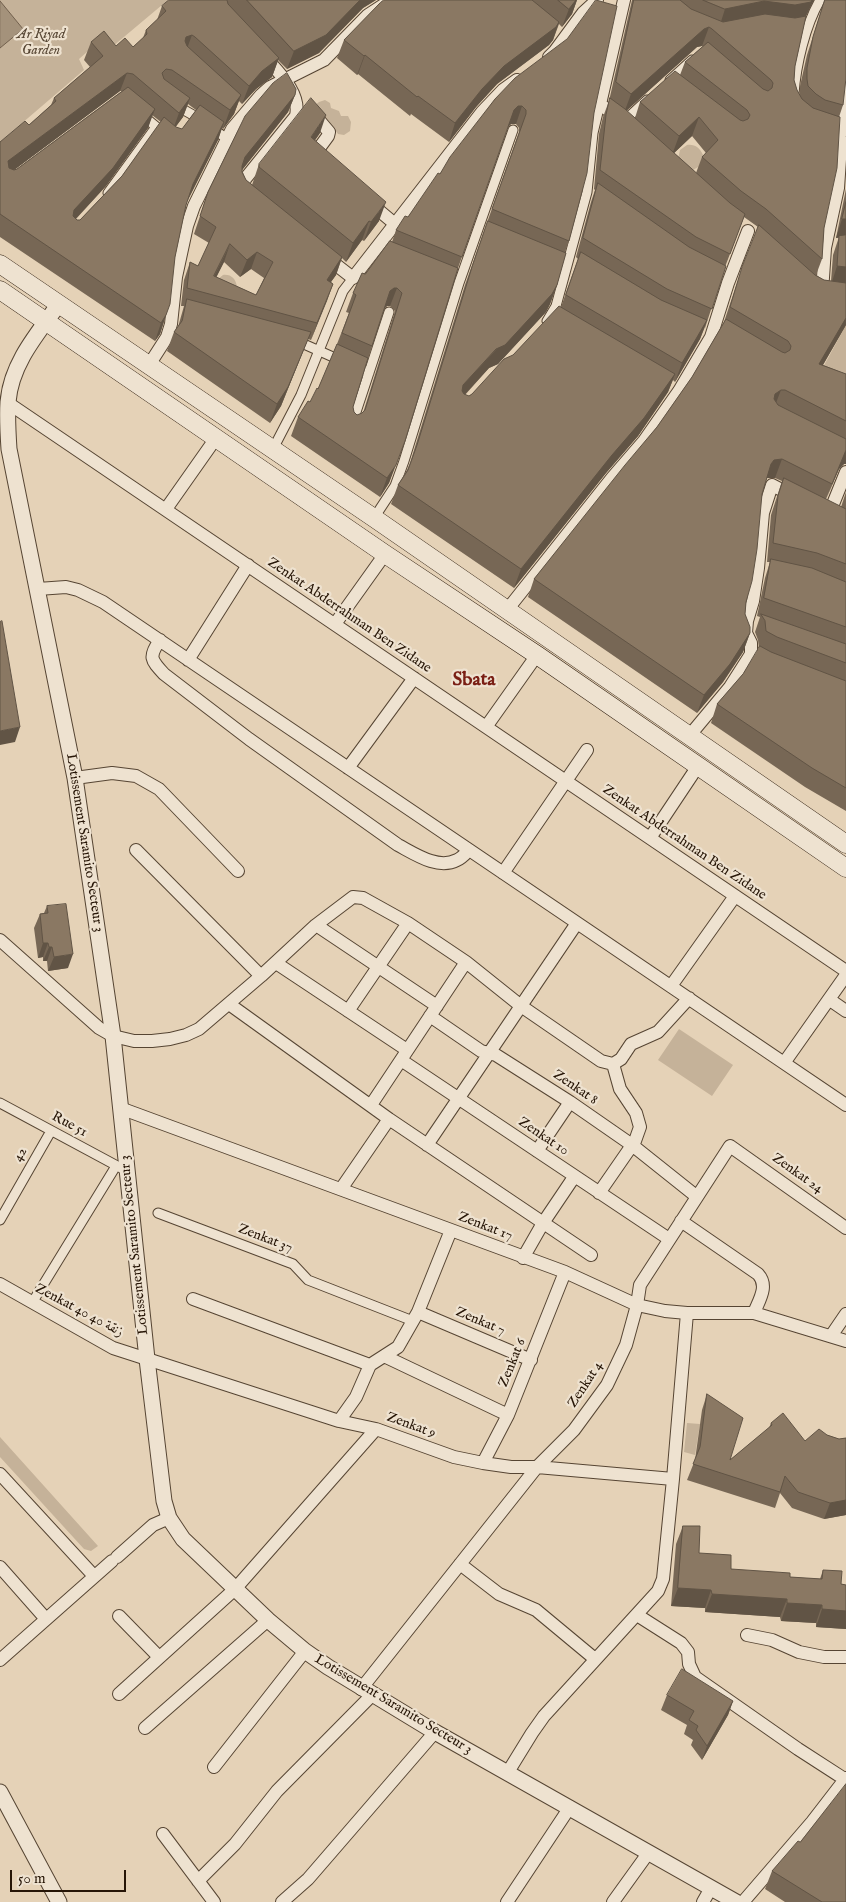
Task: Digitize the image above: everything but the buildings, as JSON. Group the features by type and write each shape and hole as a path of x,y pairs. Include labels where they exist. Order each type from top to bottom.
{"main road":[{"path":"0,264 374,518 846,844"},
{"path":"0,290 385,554 537,654 846,868"}],"street":[{"path":"149,365 167,336 177,312 176,276 187,226 194,206 241,111 261,95 285,80 324,60 368,15 391,0"},
{"path":"273,449 301,395 343,291 379,251 395,224 482,112 503,90 555,51 560,37 580,10 597,0"},
{"path":"541,327 555,318 591,195 593,133 624,0"},
{"path":"796,106 794,97 795,78 803,27 820,0"},
{"path":"256,46 285,80 297,100 309,109 328,131 328,136 316,153 326,166"},
{"path":"600,104 627,125 701,52"},
{"path":"822,292 825,248 842,187 840,130 846,88"},
{"path":"168,99 190,119 200,119 227,139"},
{"path":"260,204 245,191 243,186 245,179 296,116 297,100"},
{"path":"135,109 173,142"},
{"path":"104,197 156,126"},
{"path":"374,518 395,486 426,393 455,281 477,231 513,130"},
{"path":"357,192 395,224"},
{"path":"735,221 760,240"},
{"path":"507,610 612,478 644,441 675,388 712,332 724,281 748,230"},
{"path":"477,231 486,234"},
{"path":"825,248 839,245"},
{"path":"314,247 353,278"},
{"path":"559,265 572,265"},
{"path":"807,281 822,292 846,294"},
{"name":"Lotissement Saramito Secteur 3","path":"59,304 27,348 12,382 8,403 9,449 75,778 113,1036 120,1108 121,1168 164,1501 169,1518 183,1539 268,1620 305,1651 367,1692 435,1732 736,1902"},
{"path":"352,427 389,312"},
{"path":"287,340 320,350 369,373"},
{"name":"Zenkat Abderrahman Ben Zidane","path":"8,403 846,973"},
{"path":"166,509 216,438"},
{"path":"829,514 846,472"},
{"path":"690,735 755,656 746,633 751,622 753,601 762,569 763,513 772,485 805,502"},
{"path":"335,624 385,554"},
{"path":"188,660 248,566"},
{"path":"38,589 66,587 78,590 103,602 846,1105"},
{"path":"160,640 153,650 152,657 154,663 164,674 249,739 398,845 434,862 448,863 457,860 469,850"},
{"path":"486,727 537,654"},
{"path":"348,768 414,678"},
{"path":"503,873 587,750"},
{"path":"650,838 698,766"},
{"path":"75,778 112,773 136,776 159,789 238,871"},
{"path":"136,850 262,976"},
{"path":"671,986 735,896"},
{"path":"0,940 87,1019 113,1036 134,1041 152,1041 186,1035 199,1029 262,976 316,925 353,897 363,898 408,923 466,962 521,1006 601,1061 613,1064 621,1059 631,1044 658,1032 688,998"},
{"path":"348,1011 408,923"},
{"path":"427,1145 577,923"},
{"name":"Zenkat 8","path":"316,925 378,967 481,1051 496,1055 570,1102 632,1145 696,1196"},
{"path":"371,1105 466,962"},
{"name":"Zenkat 10","path":"276,963 348,1011 458,1100 668,1239"},
{"path":"784,1063 830,1000 846,973"},
{"path":"830,1000 846,1011"},
{"path":"229,1004 388,1119 591,1255"},
{"path":"599,1193 639,1134 639,1121 636,1112 620,1089 613,1064"},
{"path":"537,1151 570,1102"},
{"name":"Rue 51","path":"1,1107 121,1168"},
{"name":"Zenkat 17","path":"120,1108 565,1272 637,1306 687,1313 754,1313 846,1341"},
{"path":"341,1189 388,1119"},
{"name":"42","path":"0,1220 50,1131"},
{"name":"Zenkat 4","path":"198,1881 235,1844 284,1785 367,1692 460,1564 538,1466 574,1430 607,1386 626,1345 637,1306 640,1285 730,1146"},
{"name":"Zenkat 24","path":"730,1146 846,1228"},
{"path":"32,1303 121,1168"},
{"path":"523,1258 543,1223 574,1177"},
{"name":"Zenkat 37","path":"158,1213 294,1264 308,1280 415,1316"},
{"path":"681,1221 762,1278 763,1290 754,1313"},
{"path":"338,1421 356,1397 370,1365 398,1347 415,1316 451,1230"},
{"name":"Zenkat 6","path":"483,1463 508,1415 565,1272"},
{"name":"Zenkat 40 زنقة 40","path":"0,1284 100,1342 112,1348 147,1359"},
{"path":"193,1299 370,1365"},
{"path":"508,1772 544,1716 658,1591 663,1579 687,1313"},
{"path":"831,1336 846,1314"},
{"name":"Zenkat 7","path":"415,1316 531,1360"},
{"path":"384,1356 508,1415"},
{"name":"Zenkat 9","path":"147,1359 338,1421 376,1429 454,1457 511,1467 538,1466 673,1479"},
{"path":"119,1694 235,1589 376,1429"},
{"path":"0,1474 94,1576"},
{"path":"0,1660 153,1526 169,1518"},
{"path":"460,1564 500,1594 536,1610 595,1659"},
{"path":"0,1567 46,1619"},
{"path":"637,1615 681,1643 688,1652 689,1664 695,1677 798,1749 846,1779 812,1822 743,1902"},
{"path":"119,1616 159,1658"},
{"path":"145,1728 268,1620"},
{"path":"747,1635 772,1640 807,1654 846,1658"},
{"path":"214,1767 305,1651"},
{"path":"282,1902 308,1879 435,1732"},
{"path":"0,1792 59,1902"},
{"path":"507,1902 570,1807"},
{"path":"162,1834 214,1902"},
{"path":"612,1902 649,1852"},
{"path":"703,1902 712,1888"}],"green space":[{"name":"Ar Riyad Garden","path":"0,0 168,0 106,52 96,44 79,59 84,70 0,142"},
{"path":"325,100 330,103 331,108 339,111 341,116 348,116 351,122 350,131 344,135 338,134 333,127 326,123 314,106"},
{"path":"687,145 697,147 703,155 700,166 693,170 678,159 680,150"},
{"path":"223,275 233,278 237,287 218,279"},
{"path":"846,325 846,394 815,382"},
{"path":"679,1029 733,1065 712,1096 658,1060"},
{"path":"687,1423 700,1424 695,1455 684,1452"},
{"path":"0,1437 98,1546 91,1551 84,1549 0,1457"}],"shaded area":[{"path":"0,1 23,29 0,48"}],"district":[{"name":"Sbata","path":"474,681"}]}
